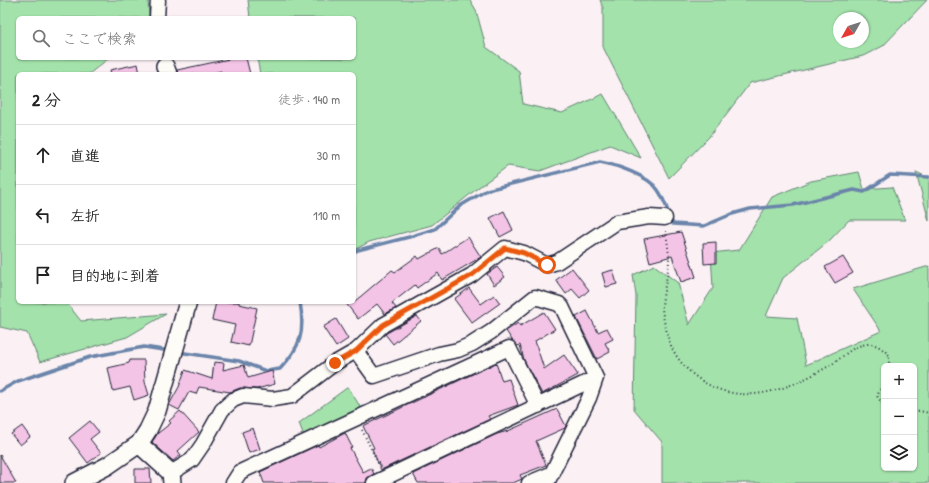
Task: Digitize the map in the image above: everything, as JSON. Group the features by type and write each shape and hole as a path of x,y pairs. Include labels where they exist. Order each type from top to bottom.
{"street":[{"path":"157,16 158,0"},
{"path":"139,444 172,478 192,460 204,444 222,410 233,400 243,396 273,399 292,396 335,363 356,351 383,325 472,275 505,248 524,253 547,265 557,262 617,222 649,217 665,218"},
{"path":"356,351 374,376 439,354 458,350 472,344 491,332 535,297 541,297 560,304 596,378"},
{"path":"74,483 107,466 139,444 157,411 187,304"},
{"path":"233,483 240,472 509,348 538,406"},
{"path":"380,481 596,378"},
{"path":"529,483 550,478 596,378"}],"path":[{"path":"665,218 669,261 662,307 664,321 673,351 692,374 720,390 754,395 782,389 830,365 854,348 870,343 882,348 889,355 889,363"},
{"path":"881,388 877,396 881,402"},
{"path":"917,411 929,413"},
{"path":"356,418 380,481"}],"green space":[{"path":"0,0 148,0 149,16 16,16 16,60 106,60 92,72 16,72 16,304 68,304 81,321 166,314 127,337 40,362 27,333 0,327"},
{"path":"248,0 470,0 476,10 486,47 519,71 523,104 562,113 603,94 641,158 610,145 540,171 508,166 432,225 369,242 356,249 356,72 260,72 257,60 356,60 356,16 250,16"},
{"path":"600,0 927,0 883,46 863,56 750,83 709,137 669,178 603,47 603,8"},
{"path":"859,172 864,189 892,187 905,220 849,220 829,241 783,278 766,316 797,318 806,365 881,331 853,289 929,266 929,483 662,483 662,442 634,409 636,296 633,275 654,265 678,283 689,325 713,288 711,253 739,250 772,197 811,181"},
{"path":"916,172 929,178 929,221"},
{"path":"348,387 361,408 304,436 299,423"}],"building":[{"path":"224,60 246,60 250,72 178,72 177,70"},
{"path":"138,64 140,72 110,72 110,70"},
{"path":"504,211 513,230 500,237 490,218"},
{"path":"681,232 696,277 681,282 672,256 650,262 644,239"},
{"path":"468,237 481,257 442,280 438,273 417,288 415,285 392,303 396,308 385,314 377,304 358,319 347,304 356,304 356,300 392,270 395,272 417,256 419,259 439,248 442,254"},
{"path":"716,242 716,263 704,264 703,243"},
{"path":"843,257 853,273 835,283 825,267"},
{"path":"497,267 505,277 494,285 487,274"},
{"path":"572,268 589,290 580,298 572,289 566,294 556,280"},
{"path":"613,270 617,284 606,287 602,273"},
{"path":"469,288 481,304 494,295 500,303 472,323 454,299"},
{"path":"216,304 239,304 257,308 249,346 231,342 235,325 212,320"},
{"path":"587,311 598,332 607,328 613,339 605,343 610,352 597,359 576,317"},
{"path":"544,312 555,329 535,341 544,369 564,355 578,375 542,394 524,360 520,345 517,346 506,331 518,323 520,326"},
{"path":"417,316 421,321 393,344 385,334"},
{"path":"336,319 348,339 336,347 323,327"},
{"path":"130,360 144,360 145,382 149,395 134,400 130,387 113,391 108,368 129,363"},
{"path":"214,362 224,363 223,370 244,365 248,378 272,371 275,384 257,389 240,388 230,392 199,387 196,394 189,392 179,410 169,405 179,387 185,370 212,379"},
{"path":"496,363 502,381 509,379 518,405 488,416 490,419 381,470 372,449 374,448 363,426"},
{"path":"557,409 566,426 565,428 536,441 546,465 520,475 522,479 513,483 418,483 413,474 497,434 508,431"},
{"path":"180,411 199,432 178,451 181,455 173,461 152,442 158,433 171,423 169,421"},
{"path":"90,421 99,432 90,439 101,453 88,463 69,438"},
{"path":"22,426 30,437 20,445 11,434"},
{"path":"253,428 260,449 249,453 242,432"},
{"path":"345,433 352,447 350,448 363,472 371,468 374,474 367,478 366,483 264,483 260,472 318,445 319,447"},
{"path":"0,455 16,483 0,483"},
{"path":"135,469 150,469 151,483 135,483"}],"waterway":[{"path":"356,251 435,229 460,206 487,190 600,162 632,172 654,185 663,198 673,224 704,226 732,214 750,209 793,205 854,190 864,192 890,175 929,177"},
{"path":"178,352 239,361 266,371 280,369 293,353 300,338 302,322 300,304"},
{"path":"0,391 18,381 90,357 144,347 170,351"}],"route":[{"path":"335,363 356,351 383,325 472,275 499,251 505,248 524,253 547,265"}]}
